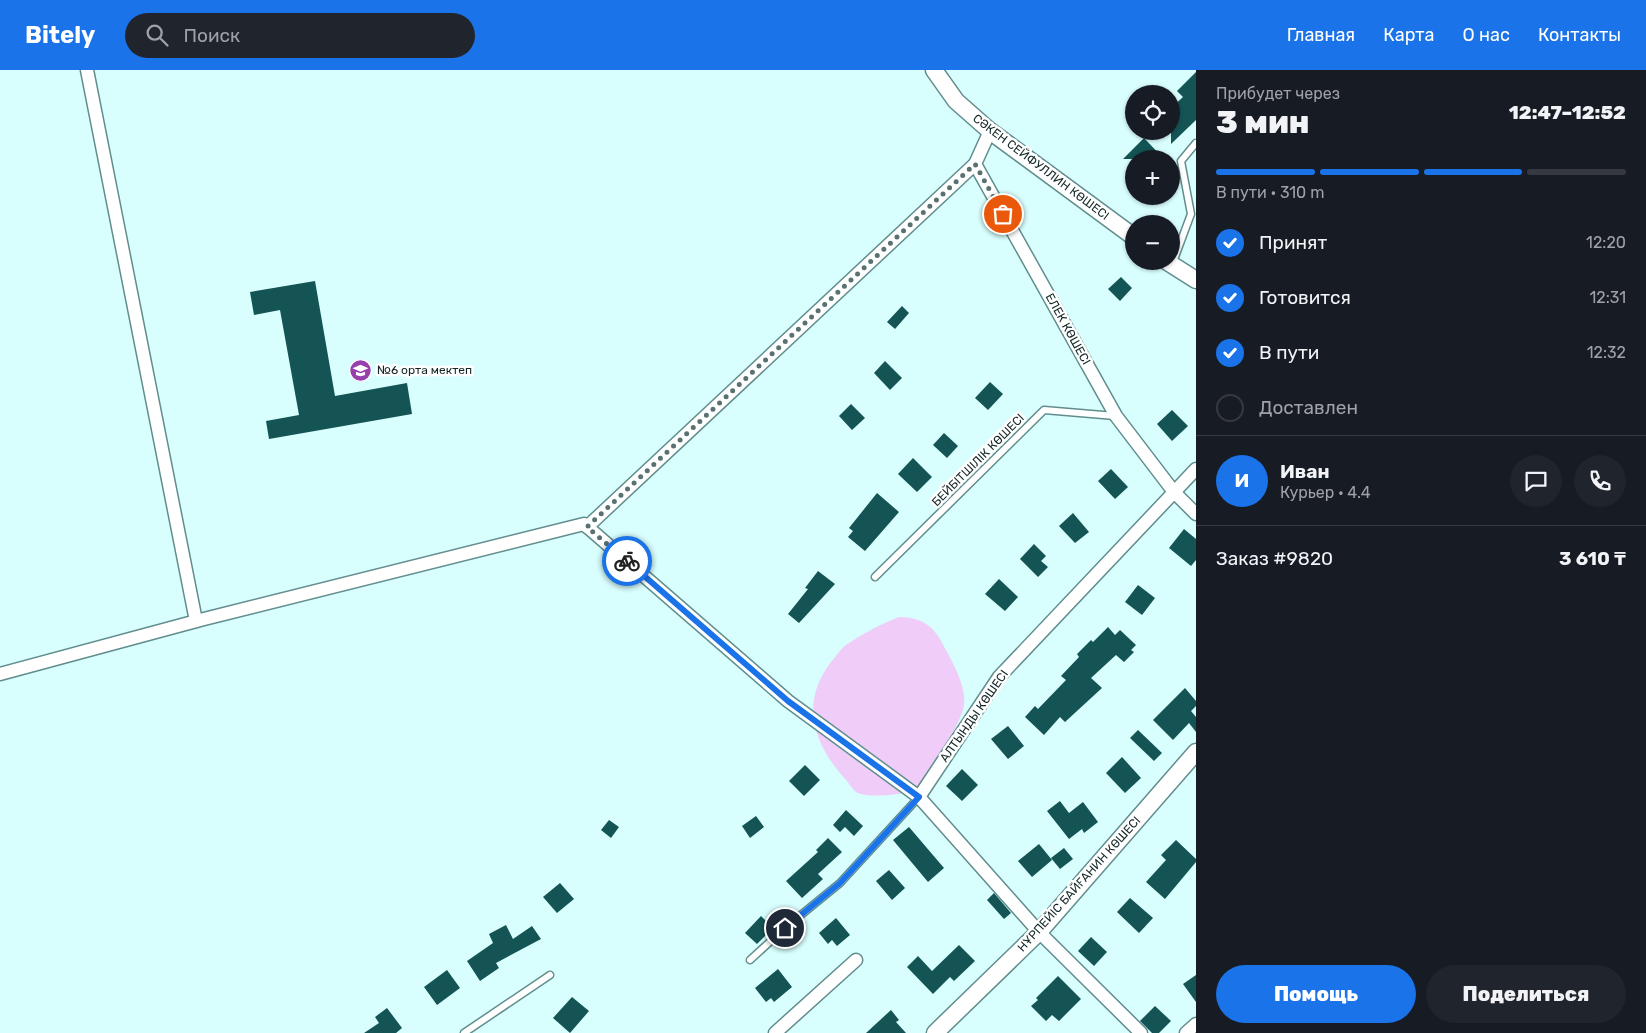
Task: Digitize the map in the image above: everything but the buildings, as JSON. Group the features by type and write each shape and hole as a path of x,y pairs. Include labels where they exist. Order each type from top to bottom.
{"street":[{"path":"87,70 196,621"},
{"name":"СӘКЕН СЕЙФУЛЛИН КӨШЕСІ","path":"934,70 956,101 990,131 1125,230"},
{"path":"587,527 975,164 990,131"},
{"name":"ЕЛЕК КӨШЕСІ","path":"975,164 1116,416 1174,492 1196,514"},
{"path":"1180,270 1196,280"},
{"name":"АЛТЫНДЫ КӨШЕСІ","path":"919,797 1000,677 1196,469"},
{"path":"0,674 196,621 584,524 788,701 919,797 1039,932 1141,1033"},
{"name":"НҰРПЕЙІС БАЙҒАНИН КӨШЕСІ","path":"935,1033 1039,932 1196,752"},
{"path":"775,1033 856,960"},
{"path":"1186,1033 1196,1024"}],"lane":[{"path":"1180,241 1193,214 1181,161 1196,143"},
{"name":"БЕЙБІТШІЛІК КӨШЕСІ","path":"875,577 1044,410 1116,416"},
{"name":"АЛТЫНДЫ КӨШЕСІ","path":"750,960 785,928 840,883 919,797"},
{"path":"464,1033 550,975"}],"shaded area":[{"path":"899,617 923,622 934,631 959,677 964,705 958,723 945,748 919,787 898,794 878,796 861,794 855,791 835,767 819,738 814,724 815,693 821,678 831,662 844,647 858,637"}],"way so far":[{"path":"627,561 587,527 975,164 1003,214"}],"place":[{"name":"№6 орта мектеп","path":"361,370"}],"route":[{"path":"627,561 788,701 919,797 840,883 785,928"}]}
